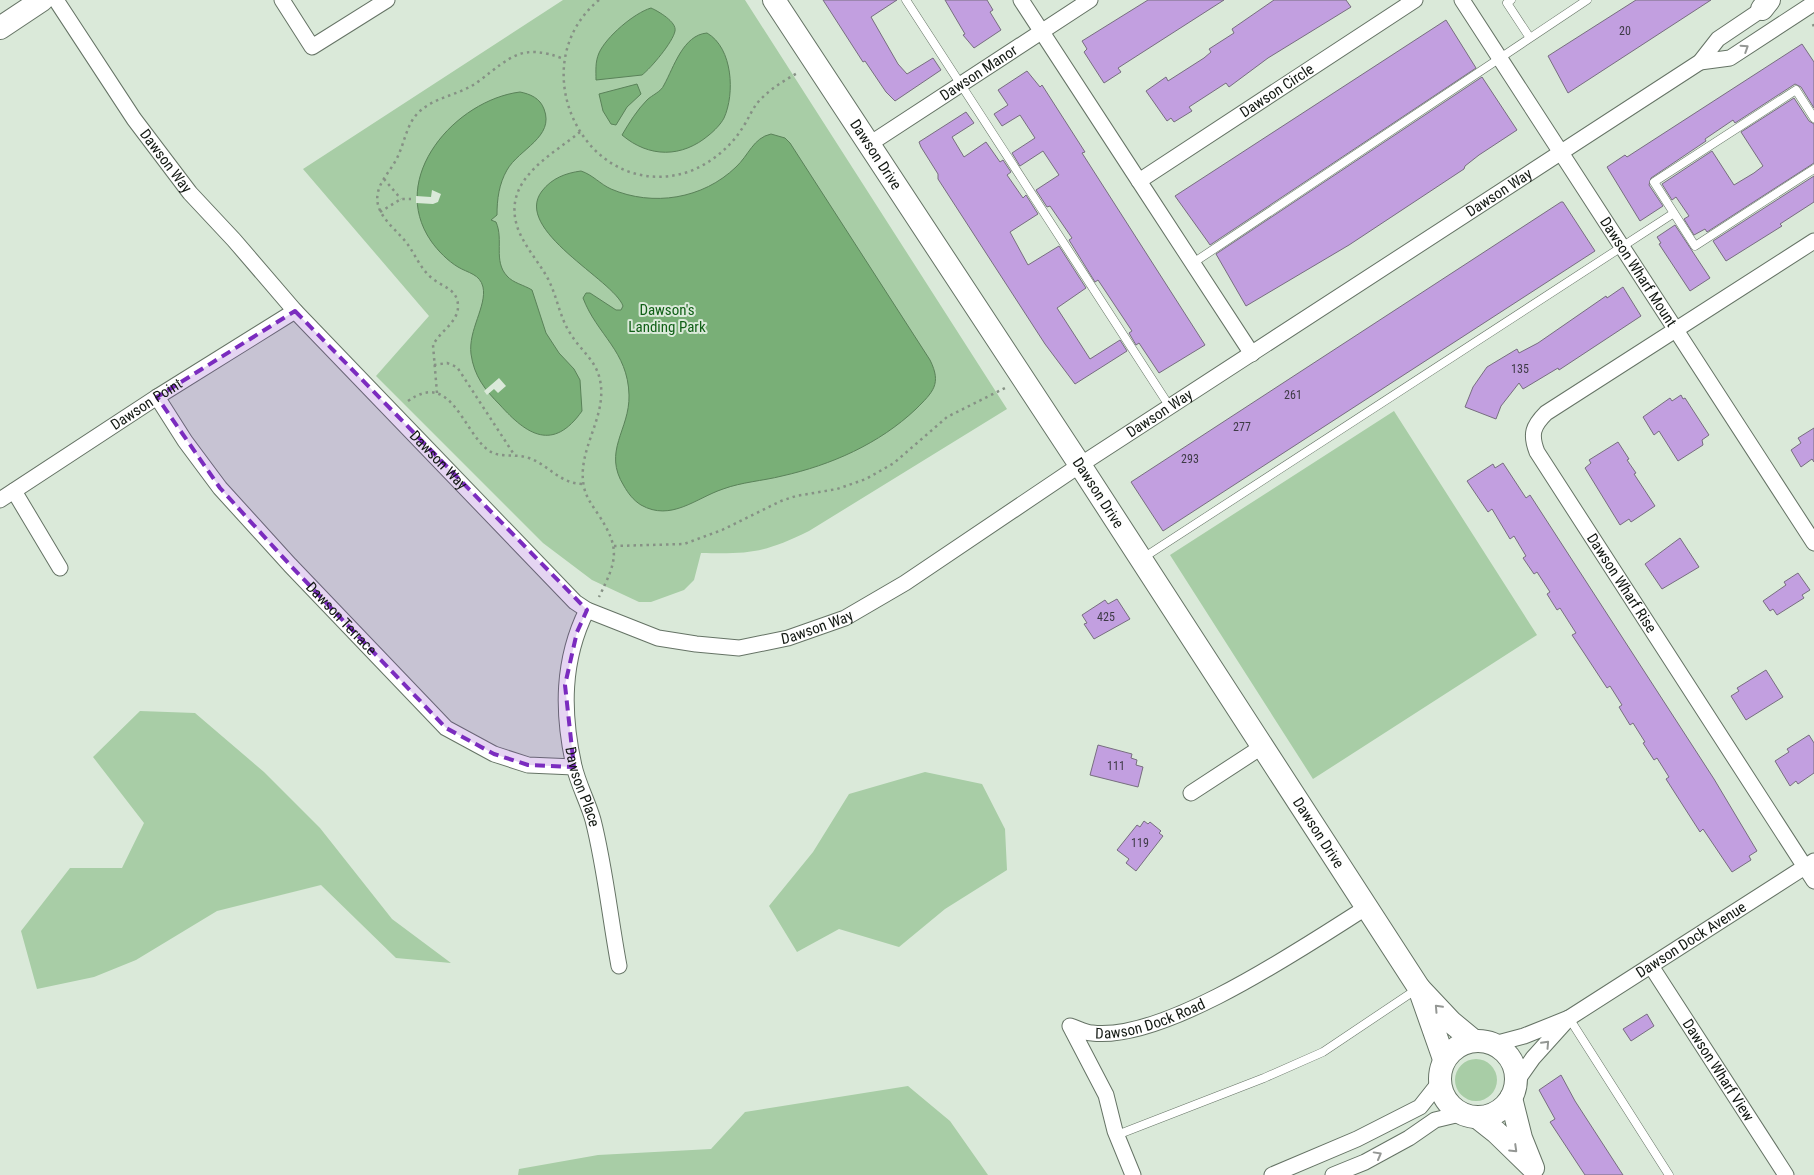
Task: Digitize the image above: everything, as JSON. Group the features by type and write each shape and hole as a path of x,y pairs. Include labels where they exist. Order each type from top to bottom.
{"street":[{"path":"0,28 42,0"},
{"name":"Dawson Way","path":"56,0 134,119 190,193 234,240 295,312 576,602 588,610 658,638 739,648 788,638 845,618 905,583 1080,465 1700,62 1718,39 1769,3"},
{"path":"282,0 312,47 387,0"},
{"name":"Dawson Drive","path":"774,0 1142,559 1419,988 1451,1022 1484,1042"},
{"path":"1021,0 1252,354"},
{"name":"Dawson Manor","path":"868,145 1090,0"},
{"name":"Dawson Circle","path":"1139,181 1415,0"},
{"name":"Dawson Wharf Mount","path":"1462,0 1814,543"},
{"name":"Dawson Way","path":"1700,62 1730,58 1814,3"},
{"name":"Dawson Wharf Rise","path":"1814,241 1546,412 1533,429 1532,441 1536,452 1810,864 1814,881"},
{"name":"Dawson Point","path":"0,500 157,398 295,312"},
{"name":"Dawson Terrace","path":"157,398 185,441 220,488 290,565 446,728 494,754 528,765 574,767"},
{"path":"14,491 60,568"},
{"name":"Dawson Place","path":"588,610 576,632 566,685 567,718 574,767 593,820 619,966"},
{"path":"1191,793 1263,746"},
{"name":"Dawson Dock Avenue","path":"1484,1042 1524,1036 1569,1018 1810,864"},
{"name":"Dawson Dock Road","path":"1133,1175 1117,1135 1106,1095 1070,1026 1092,1033 1130,1030 1181,1014 1224,993 1366,907"},
{"name":"Dawson Wharf View","path":"1651,966 1786,1175"},
{"name":"Dawson Drive","path":"1419,988 1444,1059"},
{"name":"Dawson Dock Avenue","path":"1514,1090 1533,1058 1569,1018"},
{"path":"1484,1042 1508,1054 1514,1066 1514,1090 1521,1138 1533,1171 1496,1132 1449,1106 1442,1094 1439,1083 1444,1059 1452,1050 1462,1044 1484,1042"},
{"path":"1272,1175 1357,1139 1420,1107 1439,1083"},
{"path":"1333,1175 1365,1162 1409,1138 1435,1120 1498,1112 1514,1090"}],"lane":[{"path":"906,0 1170,407"},
{"path":"1511,0 1507,3 1530,38"},
{"path":"1193,263 1588,0"},
{"path":"1814,118 1796,90 1654,182 1695,246 1814,169"},
{"path":"1142,559 1674,213"},
{"path":"1117,1135 1264,1078 1323,1052 1419,988"},
{"path":"1569,1018 1670,1175"}],"path":[{"path":"599,0 576,26 564,60 564,90 573,120 580,132 597,153 628,171 650,177 689,172 702,166 723,151 738,134 758,101 778,85 799,72"},
{"path":"437,393 433,345 456,317 457,301 450,289 425,272 407,244 388,224 380,212 378,194 384,179 399,155 414,117 429,104 465,89 508,59 523,53 540,52 564,60"},
{"path":"580,132 526,176 517,193 515,206 516,222 522,236 550,283 567,327 594,362 600,382 600,402 584,459 583,484 587,497 608,529 614,546 611,569 599,597"},
{"path":"384,179 401,199"},
{"path":"380,212 401,199 412,199"},
{"path":"434,365 447,363 455,365 480,398 515,456"},
{"path":"614,546 668,546 696,541 781,501 796,496 837,489 866,480 894,463 948,417 1004,388"},
{"path":"408,401 423,393 437,393 454,405 472,432 487,449 501,455 536,461 567,482 583,484"}],"highlighted area":[{"path":"295,311 587,610 577,632 565,685 574,767 528,765 494,754 446,728 290,565 220,488 157,397"}],"green space":[{"name":"Dawson's Landing Park","path":"563,0 745,0 1007,409 809,531 780,544 756,551 701,553 694,580 684,590 651,602 639,602 592,580 543,543 376,376 429,316 303,169"},
{"path":"1394,411 1537,635 1313,779 1170,555"},
{"path":"140,711 195,713 264,772 320,828 392,919 451,963 396,958 321,885 217,911 136,960 94,977 37,989 21,931 70,868 122,868 144,823 93,757"},
{"path":"925,772 982,784 1005,829 1007,870 945,909 899,947 839,929 797,952 769,906 813,852 849,794"},
{"path":"1476,1059 1491,1065 1497,1080 1491,1095 1476,1101 1461,1095 1455,1080 1461,1065"},
{"path":"908,1086 950,1121 988,1175 518,1175 519,1169 598,1155 711,1149 745,1112"}],"shaded area":[{"path":"651,8 666,17 675,28 670,42 661,54 642,75 596,80 598,56 608,40 629,20"},
{"path":"707,33 716,40 727,60 730,97 724,118 699,143 677,151 654,151 632,143 622,135 633,117 649,98 663,87 685,46 692,39"},
{"path":"637,84 641,94 627,107 616,125 611,124 603,111 599,94"},
{"path":"520,92 534,97 540,102 546,119 545,127 534,142 512,162 507,170 499,192 497,215 491,220 496,222 498,229 499,257 503,270 512,280 532,290 546,333 559,353 574,369 580,380 582,411 561,432 550,435 540,435 520,424 510,416 481,382 472,362 471,345 484,294 483,287 479,279 451,262 431,241 420,217 417,192 423,168 435,146 452,126 473,110 496,98"},
{"path":"771,134 785,138 790,143 930,360 934,368 934,387 922,403 902,421 854,452 818,466 775,478 730,487 673,510 652,510 633,499 618,473 616,451 628,408 627,380 618,355 596,323 583,298 586,293 590,293 616,310 621,310 623,306 616,295 552,238 541,222 536,206 542,191 555,179 581,171 603,185 627,195 660,198 677,197 693,193 723,178 736,167 755,143"}],"pier":[{"path":"432,190 441,194 438,202 433,204 416,203 416,196 431,197"},
{"path":"499,378 506,386 498,393 494,389 487,395 484,391"}],"building":[{"path":"823,0 897,0 871,17 898,64 907,74 933,58 941,70 895,101 886,92 865,61 863,62"},
{"path":"945,0 987,0 993,10 990,12 1001,30 974,48 963,35 965,34"},
{"path":"1148,0 1224,0 1118,68 1121,72 1104,83 1084,52 1087,49 1082,41"},
{"path":"1274,0 1346,0 1351,7 1268,58 1229,87 1226,83 1189,107 1192,111 1174,122 1171,118 1167,121 1146,91 1166,77 1168,81 1204,58 1211,52 1209,49 1234,33 1232,29"},
{"path":"1636,0 1711,0 1568,93 1548,56"},
{"path":"1446,20 1476,68 1210,245 1175,196"},
{"path":"1802,44 1814,62 1814,108 1801,87 1795,84 1735,123 1733,120 1705,139 1706,141 1651,178 1649,185 1663,206 1640,221 1607,167 1625,155 1627,157"},
{"path":"1027,71 1040,87 1042,85 1085,152 1082,153 1205,345 1159,373 1139,343 1136,345 1129,333 1132,331 1098,280 1095,282 1069,240 1072,238 1050,206 1047,207 1036,190 1059,175 1043,151 1020,166 1012,153 1035,138 1020,115 1002,126 994,114 1008,105 998,90"},
{"path":"1482,77 1517,130 1479,155 1465,166 1464,169 1349,245 1246,306 1216,254"},
{"path":"1794,98 1809,121 1814,124 1814,163 1707,232 1705,229 1694,235 1684,219 1689,216 1676,197 1672,200 1662,184 1712,151 1734,185 1754,173 1763,166 1741,132"},
{"path":"966,112 974,123 952,137 964,157 986,142 1000,162 1003,160 1011,172 1007,175 1023,198 1026,195 1038,214 1010,232 1028,265 1059,246 1086,288 1057,308 1090,359 1120,340 1127,351 1075,384 1045,344 938,179 938,174 921,147 919,142"},
{"path":"1814,176 1814,202 1780,224 1782,226 1726,261 1713,241"},
{"path":"1563,202 1595,251 1163,531 1131,482"},
{"path":"1675,225 1710,278 1690,291 1659,244 1661,243 1657,237"},
{"path":"1623,287 1641,316 1559,370 1558,368 1523,389 1519,383 1501,406 1496,419 1465,407 1473,387 1487,367 1517,349 1519,353 1538,343 1606,296 1607,298"},
{"path":"1681,395 1683,399 1685,398 1709,435 1702,440 1703,445 1678,461 1659,431 1654,435 1643,417 1670,398 1672,401"},
{"path":"1814,428 1814,462 1812,459 1801,467 1791,450 1801,443 1798,438"},
{"path":"1618,442 1636,473 1634,474 1655,506 1631,522 1629,519 1620,525 1585,468 1591,463 1589,460"},
{"path":"1503,463 1526,498 1530,495 1714,779 1757,851 1749,856 1751,860 1732,872 1703,829 1700,832 1666,779 1669,777 1657,758 1654,760 1633,723 1630,725 1619,707 1622,705 1610,686 1607,688 1572,635 1576,633 1560,608 1557,610 1547,594 1550,592 1537,572 1534,574 1523,558 1526,556 1514,536 1510,539 1492,509 1488,512 1467,481 1493,464 1495,468"},
{"path":"1680,538 1699,567 1662,589 1645,564"},
{"path":"1798,573 1810,590 1802,595 1804,598 1777,615 1773,609 1770,611 1763,601 1786,585 1784,582"},
{"path":"1117,599 1130,619 1094,639 1084,624 1087,623 1082,615 1105,600 1108,604"},
{"path":"1766,670 1783,697 1746,720 1731,696 1739,691 1737,688"},
{"path":"1809,735 1814,743 1814,773 1798,784 1796,781 1790,786 1775,761 1789,752 1787,749"},
{"path":"1098,745 1132,754 1131,758 1137,760 1136,765 1143,767 1138,787 1090,775"},
{"path":"1144,821 1148,824 1150,822 1161,831 1159,833 1163,836 1136,871 1126,863 1129,859 1117,850 1137,825 1140,827"},
{"path":"1647,1014 1654,1026 1631,1041 1623,1029"},
{"path":"1561,1075 1575,1101 1623,1175 1585,1175 1550,1122 1555,1119 1539,1090"}]}
